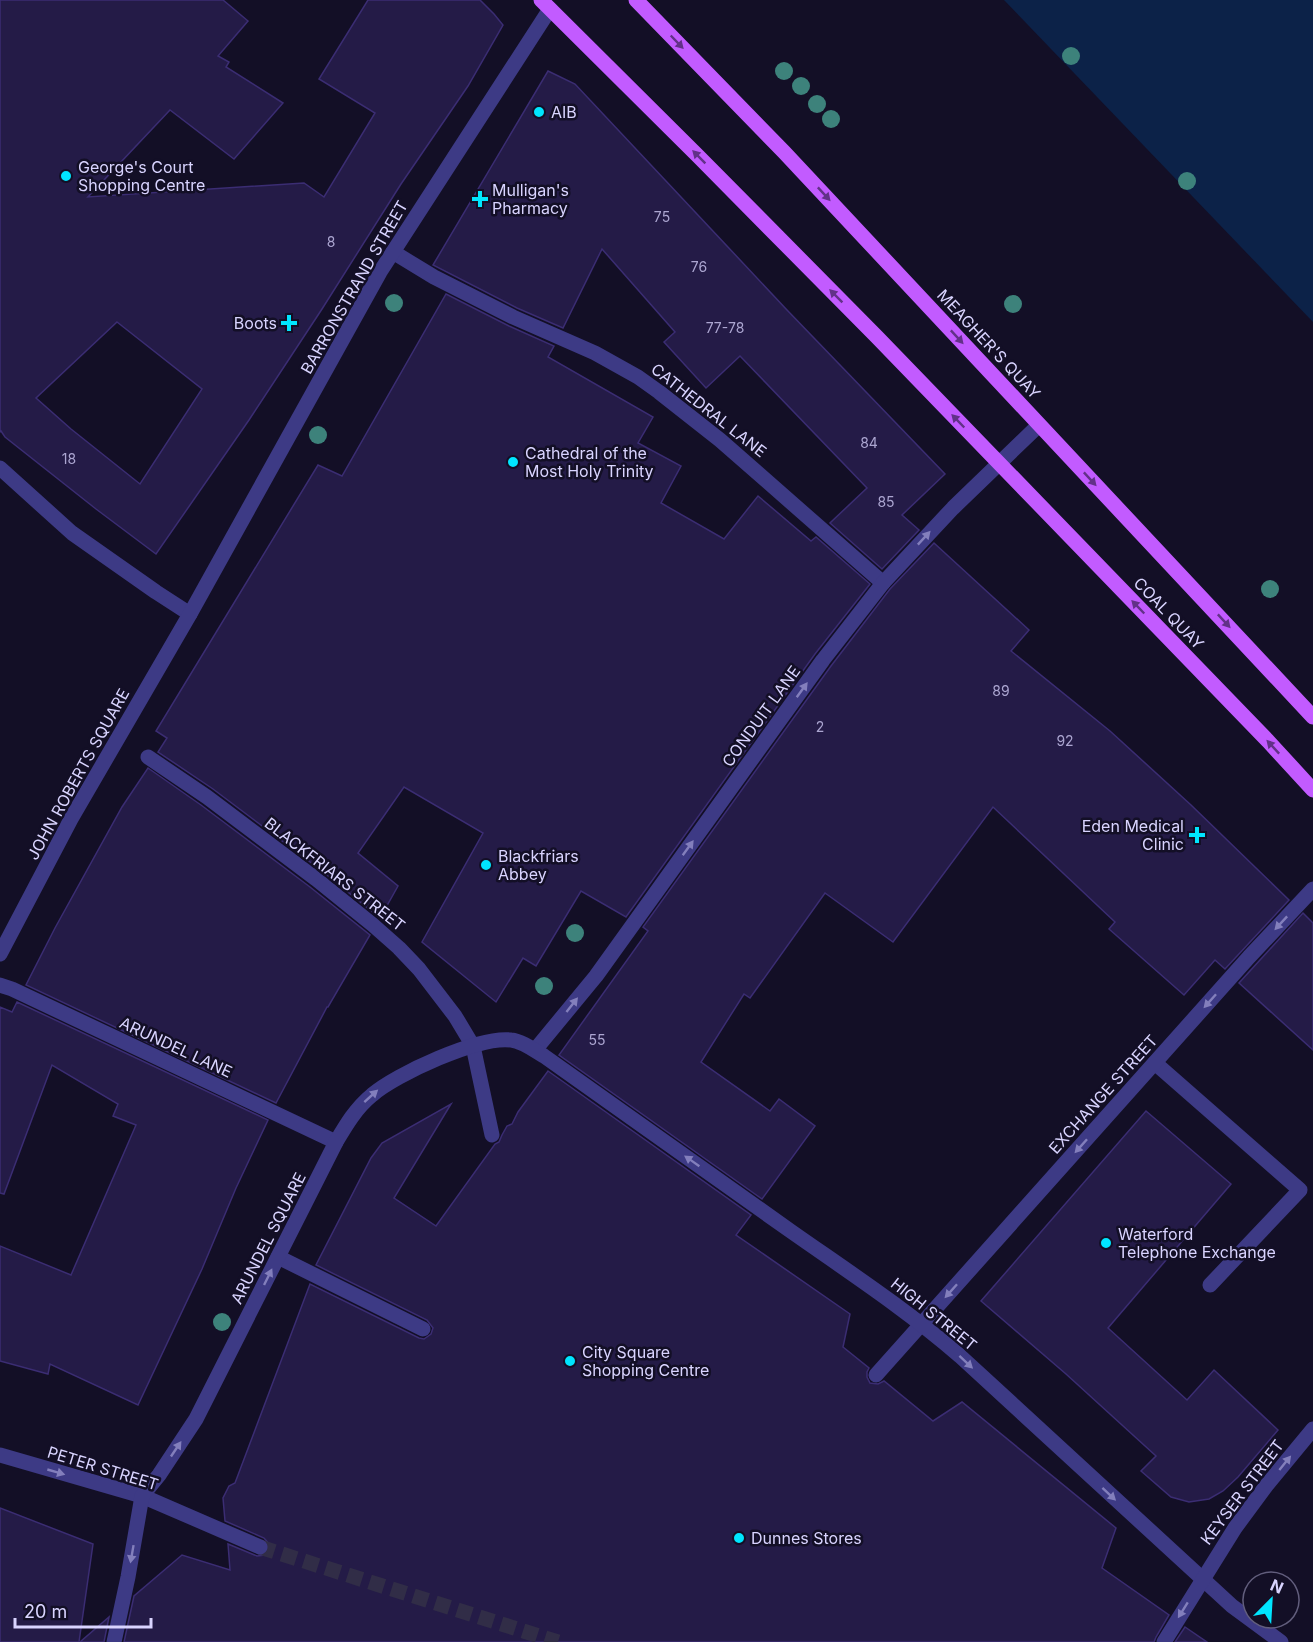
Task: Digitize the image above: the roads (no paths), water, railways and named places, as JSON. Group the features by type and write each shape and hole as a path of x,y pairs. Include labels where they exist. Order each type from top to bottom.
{"main road":[{"name":"MEAGHER'S QUAY","path":"636,0 784,152 1313,717"},
{"path":"550,3 998,463"},
{"name":"COAL QUAY","path":"998,463 1313,790"}],"street":[{"name":"BARRONSTRAND STREET","path":"190,614 380,272 550,3"},
{"name":"CATHEDRAL LANE","path":"393,252 434,277 513,317 595,353 652,387 750,465 883,583"},
{"name":"CONDUIT LANE","path":"535,1050 614,951 823,660 883,583 953,508 1040,424"},
{"path":"0,468 72,533 190,614"},
{"name":"JOHN ROBERTS SQUARE","path":"0,954 70,819 190,614"},
{"name":"BLACKFRIARS STREET","path":"148,757 207,797 373,925 419,969 444,1000 473,1046"},
{"name":"EXCHANGE STREET","path":"876,1375 1249,957 1313,889"},
{"name":"ARUNDEL LANE","path":"0,985 336,1142"},
{"name":"ARUNDEL SQUARE","path":"142,1496 164,1468 196,1419 336,1142 357,1109 382,1087 412,1070 473,1046 496,1040 512,1040 535,1050"},
{"path":"473,1046 492,1135"},
{"name":"HIGH STREET","path":"535,1050 922,1323 1232,1606 1281,1642"},
{"path":"1155,1063 1300,1190 1210,1285"},
{"path":"278,1257 423,1329"},
{"name":"KEYSER STREET","path":"1164,1642 1202,1579 1251,1506 1313,1428"},
{"name":"PETER STREET","path":"0,1455 142,1496 260,1547"},
{"path":"114,1642 142,1496"}],"water":[{"path":"1004,0 1313,0 1313,322"}],"tunnel":[{"path":"260,1547 558,1642"}],"place":[{"name":"AIB","path":"539,112"},
{"name":"George's Court Shopping Centre","path":"66,176"},
{"name":"Mulligan's Pharmacy","path":"480,199"},
{"name":"Boots","path":"289,323"},
{"name":"Cathedral of the Most Holy Trinity","path":"513,462"},
{"name":"Eden Medical Clinic","path":"1197,835"},
{"name":"Blackfriars Abbey","path":"486,865"},
{"name":"Waterford Telephone Exchange","path":"1106,1243"},
{"name":"City Square Shopping Centre","path":"570,1361"},
{"name":"Dunnes Stores","path":"739,1538"}]}
